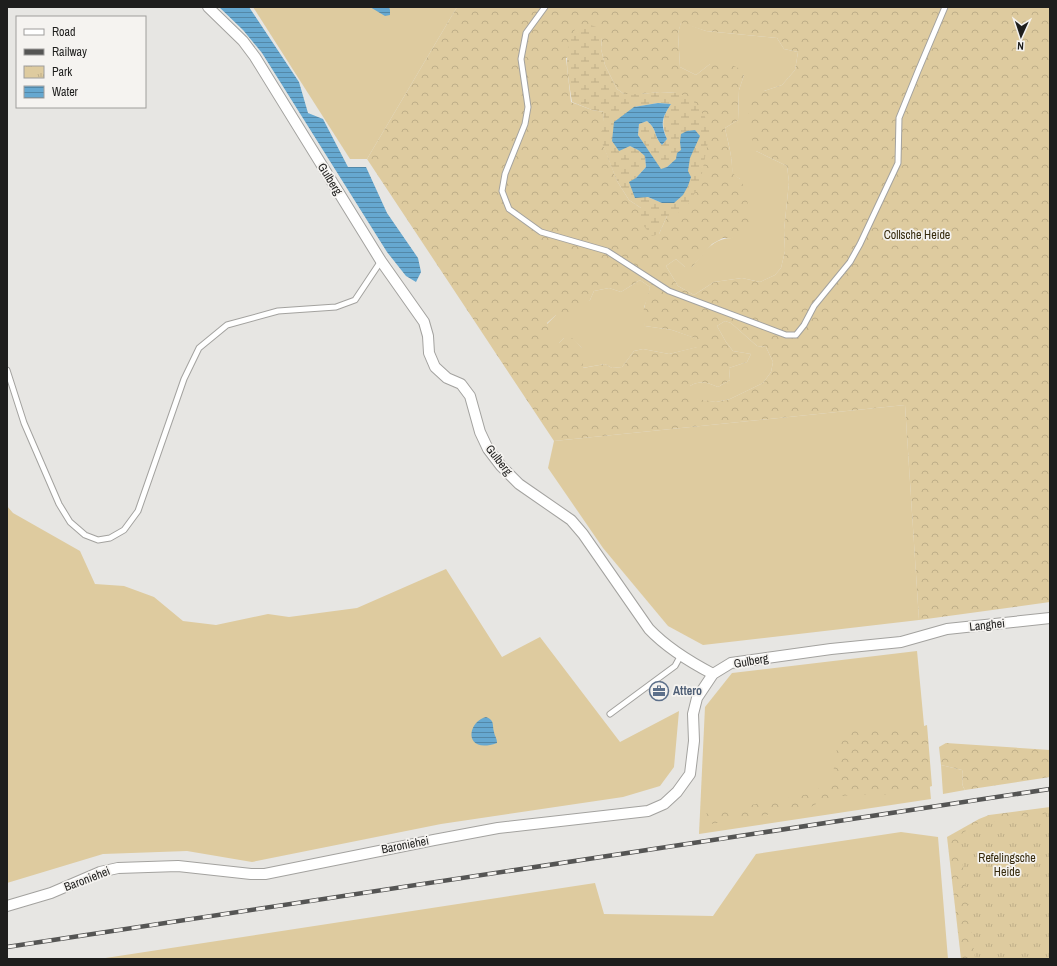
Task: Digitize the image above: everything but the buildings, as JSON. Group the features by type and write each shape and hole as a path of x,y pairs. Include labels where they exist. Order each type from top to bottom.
{"street":[{"name":"Gulberg","path":"208,7 243,41 255,57 381,261 424,322 428,336 429,353 435,367 447,378 461,384 470,396 480,432 488,449 501,466 519,484 571,520 583,534 649,629 658,639 713,674 730,663 831,649 902,642 924,636"},
{"name":"Langhei","path":"924,636 947,629 1050,618"},
{"name":"Baroniehei","path":"7,906 51,893 100,872 118,868 178,866 251,874 265,874 498,828 648,811 664,804 677,792 690,774 694,741 693,714 697,698 713,674"}],"lane":[{"path":"545,7 526,32 521,59 528,106 525,124 505,174 502,191 509,209 541,232 607,251 670,291 786,335 796,335 804,326 814,306 850,262 898,163 899,118 945,7"},
{"path":"7,370 24,423 59,504 70,522 85,535 98,540 110,538 124,530 138,510 184,379 199,348 227,325 278,311 336,307 355,300 381,261"},
{"path":"610,714 675,666 681,655"}],"green space":[{"path":"253,7 457,7 367,159 350,159"},
{"name":"Collsche Heide","path":"457,7 1050,7 1050,602 919,620 905,405 554,441 367,159","holes":["681,23 706,31 777,38 784,49 798,52 795,70 782,85 764,91 750,103 748,119 756,151 787,166 789,182 784,230 785,251 781,268 775,275 760,282 742,278 714,282 694,295 678,286 666,266 676,259 685,267 692,267 712,244 723,238 732,238 751,221 745,189 740,179 732,173 731,156 725,128 738,120 739,90 744,75 738,68 723,60 710,64 696,75 680,67 678,33","602,38 601,49 605,65 617,89 624,94 660,92 677,93 667,216 659,234 641,208 629,200 617,181 602,141 604,112 592,110 571,102 566,58","640,280 650,287 644,306 643,316 645,326 672,330 700,340 697,347 669,354 643,349 634,351 622,367 612,368 605,364 583,368 582,348 572,338 564,338 559,343 549,343 550,336 547,323 556,315 566,316 578,309 590,300 594,291 609,288 621,292","725,321 731,323 757,346 766,347 773,362 771,372 763,383 730,399 716,402 690,398 690,386 697,383 707,383 718,387 730,380 729,368 747,362 751,354 733,351 717,326"]},
{"path":"681,22 706,31 777,38 784,49 798,52 795,70 782,85 764,91 756,151 787,166 789,182 784,230 785,251 781,268 775,275 760,282 742,278 714,282 694,295 678,286 666,266 676,259 685,267 692,267 704,252 714,243 732,238 740,179 732,174 731,156 725,128 738,120 739,90 744,75 710,64 696,75 680,67 678,33"},
{"path":"588,24 599,28 602,37 601,49 605,65 617,89 624,94 660,92 677,93 691,98 705,117 710,131 700,184 689,203 676,215 667,216 659,234 652,236 638,219 641,208 629,200 617,181 601,140 604,112 592,110 572,102 567,56 568,48 575,29","holes":["658,103 671,104 663,121 667,139 662,145 657,138 653,127 647,121 639,124 638,135 661,170 676,159 677,153 681,150 680,142 700,136 691,156 689,167 691,177 683,195 662,203 648,197 636,178 646,167 645,155 630,146 634,107"]},
{"path":"640,280 650,287 644,307 645,326 672,330 701,340 698,347 669,354 643,349 634,351 622,367 612,368 605,364 582,368 582,348 571,338 564,338 559,343 549,343 547,324 556,315 590,300 594,291 609,288 621,292"},
{"path":"725,321 731,323 757,346 766,347 773,362 771,372 763,383 730,399 716,402 690,399 690,386 697,383 707,383 718,387 730,380 729,368 747,362 751,354 733,351 717,326"},
{"path":"905,405 919,620 703,645 668,626 603,548 548,468 554,441"},
{"path":"7,506 13,513 80,551 95,584 124,586 154,597 183,621 216,625 268,614 289,617 357,608 446,569 502,657 540,637 620,742 679,711 674,767 660,786 623,797 441,824 252,862 187,851 103,854 7,883"},
{"path":"917,651 931,799 699,834 705,707 732,673"},
{"path":"927,725 932,786 899,794 842,796 820,802 809,808 705,825 703,815 708,813 804,795 823,786 831,777 838,743 841,737 850,730 870,727 909,731"},
{"path":"946,743 1050,750 1050,777 965,790 962,784 962,770 941,765 939,747"},
{"path":"941,765 962,770 962,784 965,790 943,794"},
{"name":"Refelingsche Heide","path":"1050,807 1050,959 961,959 947,837 989,815"},
{"name":"Refelingsche Heide","path":"1050,813 1050,959 975,959 959,836 975,824"},
{"path":"901,832 938,837 948,959 99,959 595,883 604,914 713,916 756,854"}],"water":[{"path":"219,7 249,7 299,82 308,113 323,119 348,167 366,167 387,213 418,258 421,272 416,282 406,276 387,252 262,53 243,30"},
{"path":"370,7 389,7 390,15 385,16"},
{"path":"658,103 671,104 663,121 663,129 667,139 662,145 657,138 653,127 647,121 639,124 638,135 661,169 667,167 676,159 677,153 681,150 681,134 687,131 695,130 700,136 690,158 688,171 691,177 688,186 683,195 674,203 662,203 648,197 635,198 629,182 636,178 646,167 645,156 630,146 619,151 612,141 614,122 634,107"},
{"path":"486,717 493,723 497,743 486,746 479,745 474,741 472,731 479,720"}],"railway":[{"path":"7,947 1050,789"}],"place":[{"name":"Attero","path":"659,691"}]}
